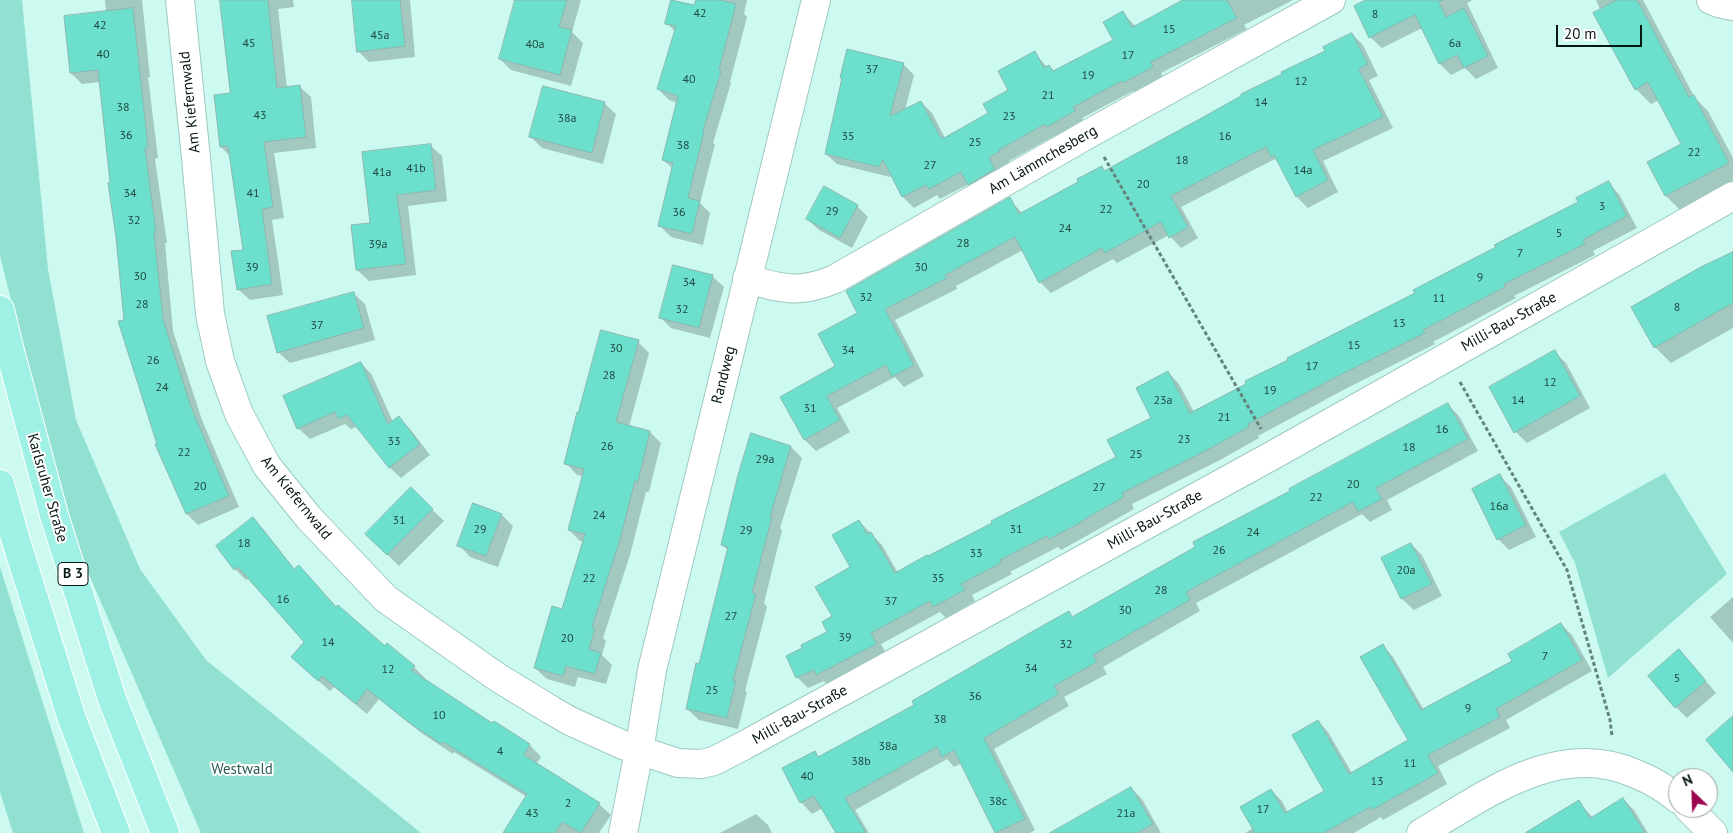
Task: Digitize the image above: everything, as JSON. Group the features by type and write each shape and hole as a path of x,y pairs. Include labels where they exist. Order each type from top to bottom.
{"main road":[{"name":"Karlsruher Straße","path":"0,310 54,516 112,699 164,833"},
{"path":"0,484 72,719 116,833"}],"street":[{"name":"Am Kiefernwald","path":"180,0 210,314 220,361 239,414 267,466 309,518 386,599 497,677 551,710 596,733 640,751"},
{"name":"Randweg","path":"640,751 652,670 816,0"},
{"name":"Am Lämmchesberg","path":"747,279 791,289 805,289 835,279 1090,133 1331,0"},
{"path":"1711,0 1733,6"},
{"name":"Milli-Bau-Straße","path":"640,751 678,763 688,764 701,764 726,755 1275,454 1733,196"},
{"path":"623,833 640,751"},
{"path":"1422,833 1498,788 1558,764 1608,765 1628,770 1657,784 1668,792"},
{"path":"1698,818 1713,833"}],"path":[{"path":"1090,133 1275,454"},
{"path":"1446,358 1567,570 1610,720 1612,740 1608,765"}],"green space":[{"name":"Westwald","path":"0,0 22,0 48,269 76,420 140,569 206,660 421,833 201,833 68,526 0,256"},
{"path":"1665,473 1727,574 1608,678 1575,563 1559,532"},
{"path":"0,567 84,833 13,833 0,792"}],"building":[{"path":"220,0 268,0 277,88 300,85 306,137 264,142 273,207 262,209 272,284 237,290 231,251 243,250 228,146 220,147 214,95 230,93"},
{"path":"352,0 400,0 405,46 357,52"},
{"path":"515,0 567,0 559,27 572,30 560,75 499,59"},
{"path":"671,0 694,5 696,0 720,0 736,4 719,70 721,71 703,131 688,198 700,201 692,234 658,226 673,163 662,160 678,96 657,89 676,26 665,24"},
{"path":"1183,0 1227,0 1237,18 1151,62 1153,67 1073,107 1075,111 1047,127 1045,124 999,150 989,158 995,169 968,185 961,172 929,189 926,185 902,197 883,160 879,167 825,154 847,49 904,63 890,116 921,101 941,138 944,138 988,113 983,104 1008,90 998,71 1035,51 1044,68 1049,65 1053,71 1113,40 1103,22 1123,11 1132,27"},
{"path":"1366,0 1444,0 1439,2 1446,17 1464,8 1488,56 1464,68 1457,55 1439,64 1415,15 1369,38 1354,6"},
{"path":"1617,0 1637,0 1689,97 1694,95 1729,163 1665,196 1647,162 1681,144 1648,82 1635,90 1593,13"},
{"path":"133,8 148,147 145,148 156,232 154,232 163,319 191,407 229,496 186,514 155,444 157,444 118,321 124,320 116,237 108,183 110,182 98,70 70,73 64,16"},
{"path":"1352,33 1368,64 1359,69 1383,117 1313,150 1328,180 1296,197 1274,155 1271,157 1266,147 1171,196 1188,227 1169,238 1161,222 1105,253 1102,248 1039,283 1015,237 945,275 947,278 885,309 914,365 892,377 886,365 827,396 840,420 804,440 780,397 835,366 818,334 857,313 846,291 1010,197 1019,214 1078,182 1077,179 1102,166 1104,171 1241,96 1241,94 1282,74 1281,72 1325,51 1323,47"},
{"path":"543,86 605,102 592,153 529,137"},
{"path":"431,144 436,190 397,195 406,264 356,270 351,225 370,223 362,152"},
{"path":"1609,181 1627,216 1583,240 1585,244 1504,284 1505,287 1423,330 1425,333 1338,376 1248,424 1249,427 1209,449 1122,493 1124,497 1080,523 1049,539 1047,536 1000,560 1001,563 961,584 965,590 933,607 930,601 871,633 877,644 816,675 814,670 796,678 786,656 802,648 801,645 827,632 822,622 832,616 815,587 850,567 832,535 859,520 867,534 871,532 895,573 1116,457 1107,440 1151,418 1136,388 1168,371 1190,413 1246,384 1245,381 1288,360 1287,358 1415,293 1413,290 1496,247 1494,245 1578,202 1576,198"},
{"path":"824,186 858,205 840,238 806,219"},
{"path":"1733,252 1733,303 1654,348 1631,307 1699,268"},
{"path":"673,265 713,275 699,328 659,318"},
{"path":"354,292 364,328 277,353 267,316"},
{"path":"601,330 639,340 616,422 650,431 638,482 635,481 619,543 592,627 595,628 589,649 601,653 595,674 566,666 563,676 534,668 552,606 562,609 585,534 568,530 584,469 564,464"},
{"path":"1555,350 1580,396 1514,433 1489,387"},
{"path":"361,362 388,424 399,416 420,444 389,468 347,415 338,419 335,412 297,429 283,396"},
{"path":"1448,403 1468,439 1376,488 1382,499 1358,512 1353,502 1186,592 1190,600 1093,655 1097,662 1054,686 1059,694 984,738 1025,819 995,833 954,750 942,757 937,747 845,798 866,833 836,833 814,796 800,803 782,768 815,751 818,757 914,705 912,701 1035,630 1069,611 1072,617 1195,547 1193,542 1290,491 1289,489"},
{"path":"751,433 791,446 770,517 772,517 752,593 756,594 733,681 736,680 727,718 686,709 696,663 699,664 728,547 721,545 738,475"},
{"path":"1500,474 1526,525 1497,540 1472,489"},
{"path":"411,487 433,509 387,555 365,534"},
{"path":"473,503 502,514 486,556 457,546"},
{"path":"253,517 294,569 299,565 336,607 338,605 385,646 387,643 415,666 411,670 492,723 494,721 530,744 524,755 600,803 581,833 562,822 555,833 503,833 527,794 443,742 441,744 407,721 367,689 356,704 322,676 318,681 291,657 304,642 238,567 234,570 216,546"},
{"path":"1411,543 1432,584 1401,599 1381,558"},
{"path":"1561,623 1582,660 1496,709 1500,717 1428,755 1438,773 1372,810 1370,807 1324,833 1251,833 1254,831 1240,807 1271,789 1285,813 1324,791 1292,735 1318,720 1349,774 1408,740 1360,657 1383,644 1421,710 1512,661 1508,654"},
{"path":"1679,649 1706,681 1675,708 1648,676"},
{"path":"1733,716 1733,772 1706,740"},
{"path":"1131,787 1153,824 1137,833 1050,833"},
{"path":"1623,798 1645,833 1525,833 1579,800 1590,818"}]}
